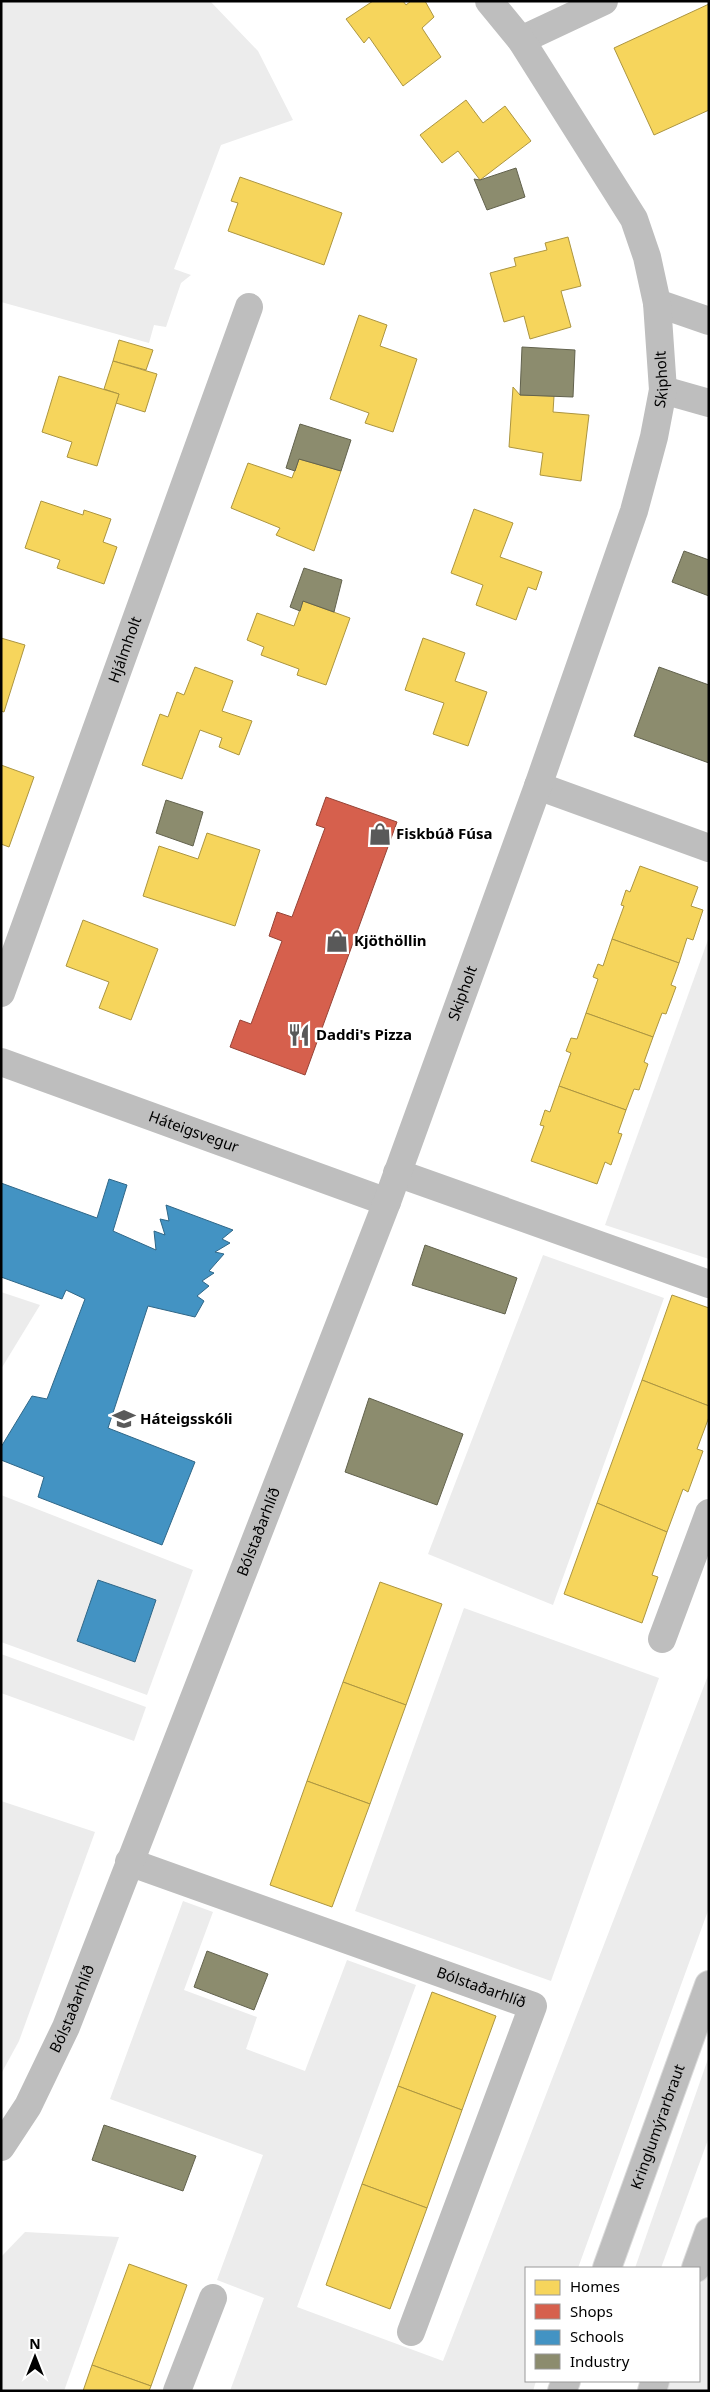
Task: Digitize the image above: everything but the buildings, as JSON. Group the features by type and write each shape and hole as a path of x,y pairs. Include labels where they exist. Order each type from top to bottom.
{"street":[{"name":"Skipholt","path":"387,1202 538,786 634,511 654,436 663,390 657,302 647,257 634,219 521,40 489,1"},
{"path":"521,40 604,1"},
{"path":"657,302 709,321"},
{"name":"Hjálmholt","path":"1,993 249,307"},
{"path":"663,390 709,403"},
{"path":"538,786 709,848"},
{"name":"Háteigsvegur","path":"1,1062 387,1202"},
{"path":"397,1173 709,1284"},
{"name":"Bólstaðarhlíð","path":"1,2147 28,2106 66,2027 387,1202"},
{"path":"662,1638 709,1513"},
{"name":"Bólstaðarhlíð","path":"129,1862 533,2006 412,2332"},
{"name":"Kringlumýrarbraut","path":"607,2267 709,1985"},
{"path":"696,2267 709,2232"},
{"path":"178,2391 213,2298"}],"shaded area":[{"path":"1,1 210,1 258,51 293,120 221,145 174,269 191,275 181,283 166,327 154,325 149,343 1,302"},
{"path":"709,937 709,1259 605,1225"},
{"path":"543,1255 664,1298 553,1605 428,1554"},
{"path":"1,1292 40,1305 1,1369"},
{"path":"1,1495 193,1570 147,1695 1,1642"},
{"path":"464,1608 659,1678 551,1981 355,1911"},
{"path":"1,1654 146,1707 134,1741 1,1693"},
{"path":"709,1673 709,1908 578,2267 525,2267 525,2382 536,2382 533,2391 230,2391 264,2298 217,2280 263,2155 110,2099 183,1901 213,1912 184,1990 257,2017 246,2049 305,2071 347,1960 416,1985 297,2307 443,2361"},
{"path":"1,1801 95,1832 19,2041 1,2074"},
{"path":"709,2056 709,2137 661,2267 635,2267"},
{"path":"25,2232 119,2237 64,2391 1,2391 1,2257"},
{"path":"709,2262 709,2391 660,2391 664,2382 700,2382 700,2285"}],"place":[{"name":"Fiskbúð Fúsa","path":"380,834"},
{"name":"Kjöthöllin","path":"337,941"},
{"name":"Daddi's Pizza","path":"299,1035"},
{"name":"Háteigsskóli","path":"124,1419"}]}
